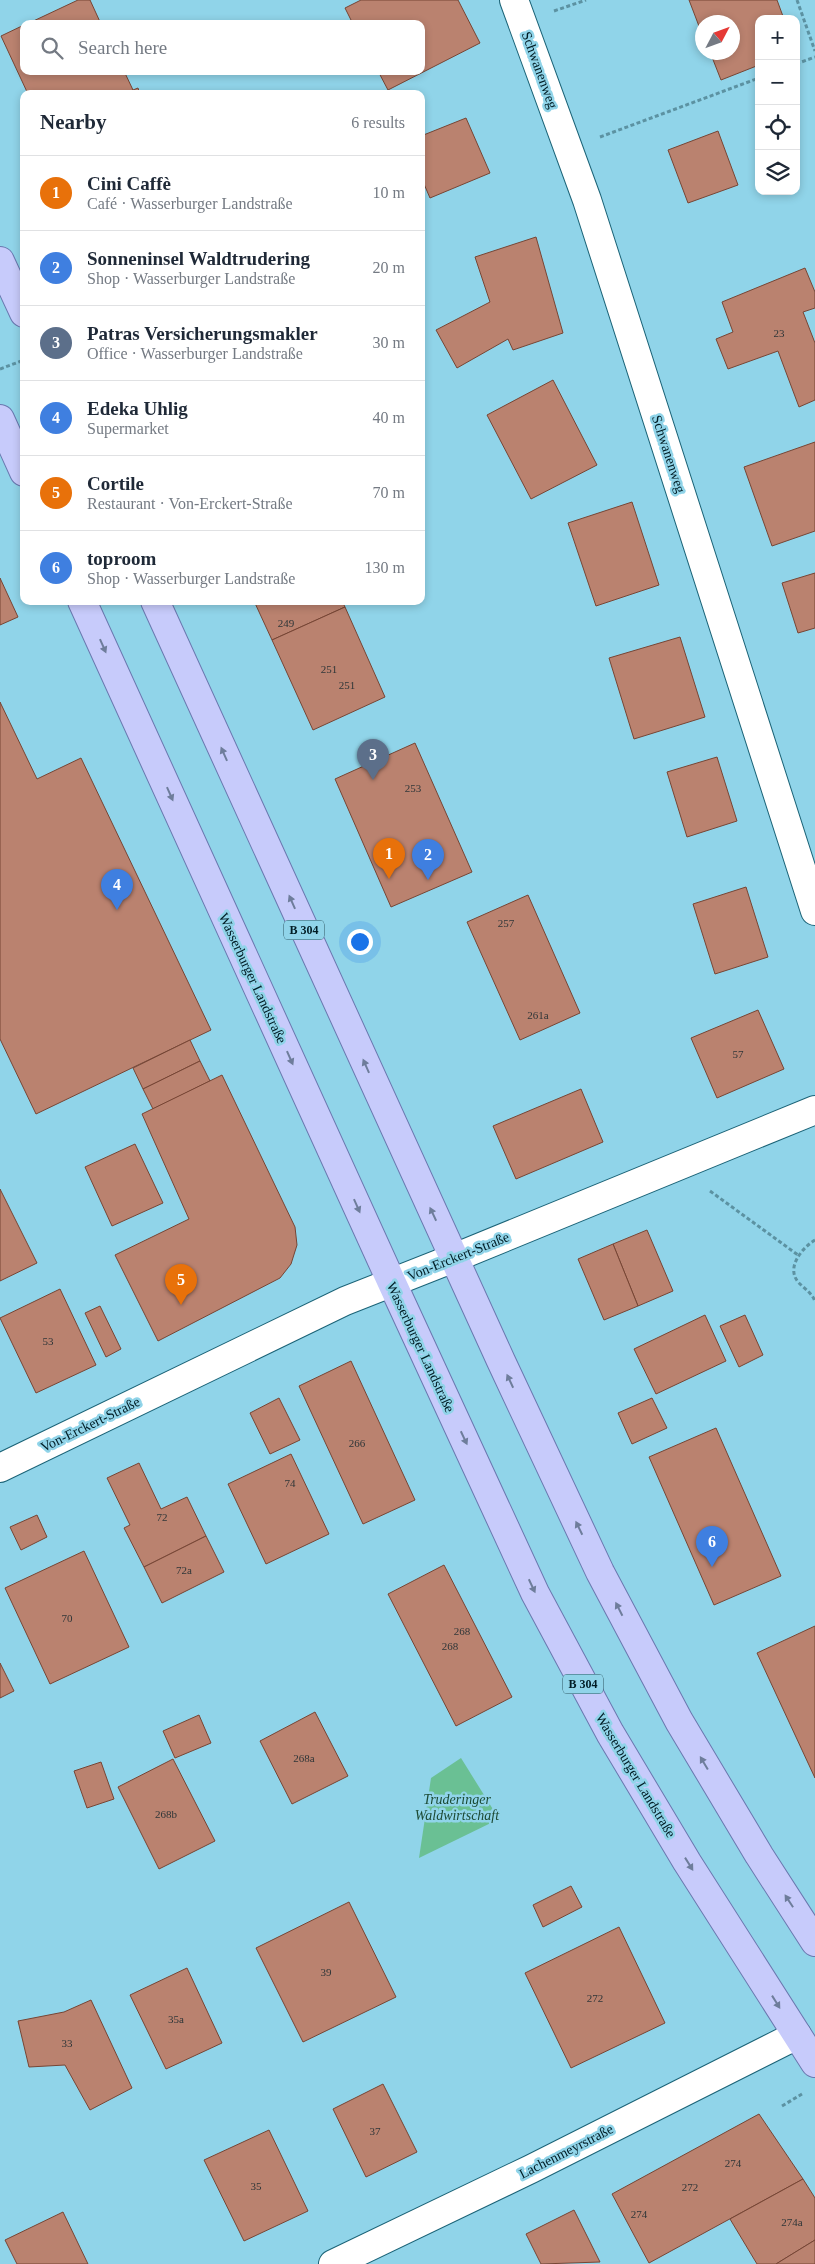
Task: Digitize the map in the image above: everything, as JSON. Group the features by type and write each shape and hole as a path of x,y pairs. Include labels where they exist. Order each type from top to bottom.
{"main road":[{"path":"0,261 20,305"},
{"path":"0,419 20,463"},
{"name":"Wasserburger Landstraße","path":"84,605 535,1593 610,1733 687,1862 815,2063"},
{"name":"B 304","path":"157,605 559,1487 638,1647 679,1720 759,1855 815,1942"}],"street":[{"name":"Schwanenweg","path":"514,0 587,200 815,911"},
{"name":"Von-Erckert-Straße","path":"0,1468 345,1300 454,1258 815,1110"},
{"name":"Lachenmeyrstraße","path":"333,2264 522,2173 797,2035"}],"path":[{"path":"550,12 586,0"},
{"path":"797,0 815,50"},
{"path":"800,63 815,57"},
{"path":"594,140 755,80"},
{"path":"0,370 20,362"},
{"path":"703,1186 798,1255"},
{"path":"815,1240 798,1255 794,1271 797,1281 814,1298 815,1302"},
{"path":"782,2106 807,2091"}],"green space":[{"name":"Truderinger Waldwirtschaft","path":"461,1758 499,1819 419,1858 431,1778"}],"building":[{"path":"78,0 90,0 99,20 36,20"},
{"path":"361,0 458,0 480,43 425,71 425,20 351,20 345,8"},
{"path":"689,0 777,0 783,15 755,15 755,67 721,80 713,60 740,60 740,15 695,16"},
{"path":"20,27 20,75 126,75 133,90 26,90 1,36"},
{"path":"380,75 417,75 388,90"},
{"path":"466,118 490,173 430,198 425,186 425,134"},
{"path":"718,131 738,185 688,203 668,150"},
{"path":"536,237 563,333 513,350 508,339 457,368 436,330 490,302 475,257"},
{"path":"805,268 815,292 815,308 803,312 815,343 815,400 799,407 778,351 728,369 716,339 733,332 722,302"},
{"path":"553,380 597,465 531,499 487,415"},
{"path":"815,442 815,531 772,546 744,467"},
{"path":"632,502 659,585 596,606 568,523"},
{"path":"815,573 815,628 798,633 782,583"},
{"path":"0,578 18,617 0,625"},
{"path":"256,605 344,605 345,607 272,640"},
{"path":"345,607 385,697 313,730 272,640"},
{"path":"680,637 705,717 634,739 609,658"},
{"path":"0,702 37,779 81,758 211,1030 36,1114 0,1039"},
{"path":"415,743 472,872 391,907 335,779"},
{"path":"717,757 737,821 687,837 667,772"},
{"path":"746,887 768,957 715,974 693,904"},
{"path":"528,895 580,1013 520,1040 467,922"},
{"path":"758,1010 784,1069 717,1098 691,1038"},
{"path":"190,1040 200,1061 143,1089 133,1068"},
{"path":"200,1061 210,1081 153,1109 143,1089"},
{"path":"222,1075 295,1227 297,1245 291,1264 280,1278 158,1341 115,1255 189,1219 142,1114"},
{"path":"581,1089 603,1142 516,1179 493,1126"},
{"path":"135,1144 163,1203 112,1226 85,1167"},
{"path":"0,1189 37,1263 0,1281"},
{"path":"647,1230 673,1291 638,1306 613,1244"},
{"path":"613,1244 638,1306 604,1320 578,1259"},
{"path":"60,1289 96,1365 36,1393 0,1318"},
{"path":"100,1306 121,1349 106,1357 85,1313"},
{"path":"705,1315 726,1361 656,1394 634,1349"},
{"path":"745,1315 763,1355 739,1367 720,1326"},
{"path":"351,1361 415,1500 363,1524 299,1386"},
{"path":"279,1398 300,1440 270,1454 250,1413"},
{"path":"652,1398 667,1428 632,1444 618,1413"},
{"path":"716,1428 781,1576 714,1605 649,1457"},
{"path":"291,1454 329,1534 266,1564 228,1484"},
{"path":"139,1463 161,1509 187,1497 206,1536 144,1567 124,1528 130,1525 107,1478"},
{"path":"37,1515 47,1537 21,1550 10,1527"},
{"path":"206,1536 224,1572 162,1603 144,1567"},
{"path":"84,1551 129,1647 50,1684 5,1588"},
{"path":"444,1565 512,1697 456,1726 388,1594"},
{"path":"815,1626 815,1778 757,1653"},
{"path":"0,1663 14,1691 0,1698"},
{"path":"315,1712 348,1776 292,1804 260,1741"},
{"path":"199,1715 211,1743 175,1758 163,1731"},
{"path":"173,1759 215,1841 159,1869 118,1787"},
{"path":"101,1762 114,1799 87,1808 74,1771"},
{"path":"571,1886 582,1907 543,1927 533,1905"},
{"path":"349,1902 396,1997 303,2042 256,1948"},
{"path":"619,1927 665,2023 571,2068 525,1973"},
{"path":"187,1968 222,2043 166,2069 130,1995"},
{"path":"91,2000 132,2088 90,2110 65,2065 29,2067 18,2021 64,2012"},
{"path":"383,2084 417,2152 366,2177 333,2109"},
{"path":"759,2114 803,2179 649,2263 612,2194"},
{"path":"269,2130 308,2211 244,2241 204,2160"},
{"path":"803,2179 815,2198 815,2240 776,2264 757,2264 730,2219"},
{"path":"574,2210 600,2262 541,2264 526,2234"},
{"path":"63,2212 88,2264 17,2264 5,2240"},
{"path":"815,2240 815,2264 776,2264"}],"place":[{"name":"Patras Versicherungsmakler","path":"373,780"},
{"name":"Cini Caffè","path":"389,879"},
{"name":"Sonneninsel Waldtrudering","path":"428,880"},
{"name":"Edeka Uhlig","path":"117,910"},
{"name":"Cortile","path":"181,1305"},
{"name":"toproom","path":"712,1567"}]}
